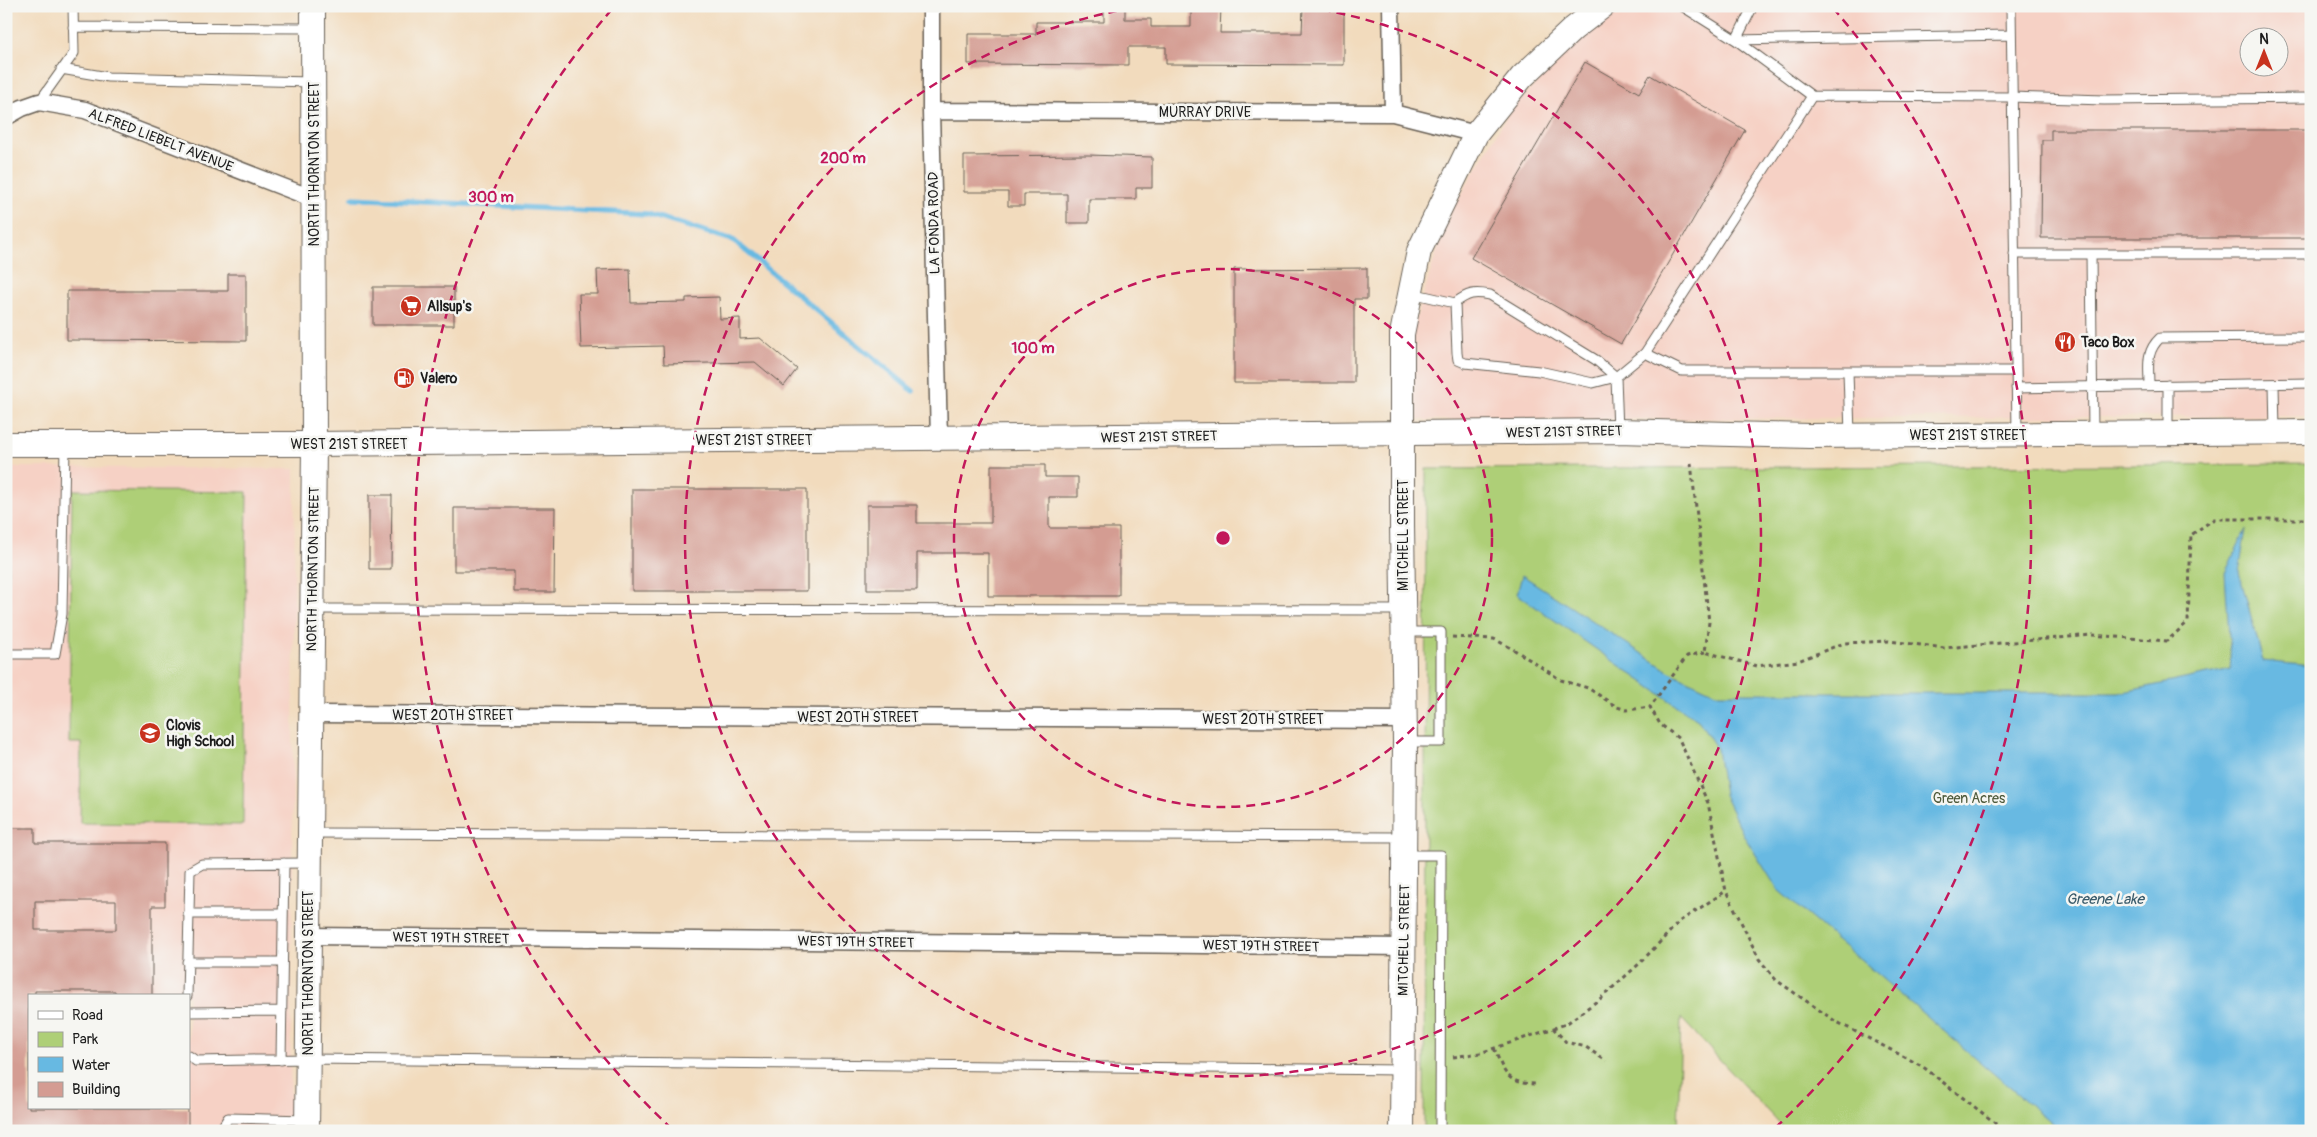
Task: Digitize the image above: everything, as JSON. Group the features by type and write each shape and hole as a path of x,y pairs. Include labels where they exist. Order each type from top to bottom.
{"main road":[{"name":"MITCHELL STREET","path":"1402,1131 1405,731 1402,334 1419,252 1476,134 1522,77 1573,29 1603,6"},
{"name":"NORTH THORNTON STREET","path":"307,1125 314,444 313,17"},
{"name":"WEST 21ST STREET","path":"6,444 314,444 939,439 1618,431 1850,436 2311,432"}],"street":[{"name":"LA FONDA ROAD","path":"931,6 931,111 939,439"},
{"path":"1392,6 1392,113"},
{"path":"6,117 22,108 39,102"},
{"name":"ALFRED LIEBELT AVENUE","path":"39,102 84,110 314,199"},
{"name":"MURRAY DRIVE","path":"931,111 1392,113 1476,134"},
{"name":"WEST 20TH STREET","path":"311,714 1405,731"},
{"name":"WEST 19TH STREET","path":"308,936 1404,947"}],"lane":[{"path":"39,102 60,69 74,53 73,6"},
{"path":"1682,6 1736,40 1812,96 2012,97 2104,100 2311,98"},
{"path":"1736,40 1753,6"},
{"path":"2011,6 2017,434"},
{"path":"73,28 313,17"},
{"path":"1736,40 2011,35"},
{"path":"60,69 108,77 314,82"},
{"path":"1455,303 1458,360 1464,363 1539,372 1593,383 1616,378 1645,353 1812,96"},
{"path":"2014,254 2311,254"},
{"path":"2091,254 2093,434"},
{"path":"1455,303 1466,294 1474,292 1490,295 1596,360 1616,378 1618,431"},
{"path":"1411,293 1455,303"},
{"path":"2149,385 2149,354 2152,346 2160,338 2311,336"},
{"path":"1645,353 1682,372 2016,371"},
{"path":"1848,372 1850,436"},
{"path":"2016,388 2311,383"},
{"path":"2274,384 2275,432"},
{"path":"2168,385 2168,433"},
{"path":"6,654 55,654 62,614 65,444"},
{"path":"312,608 1404,621 1441,632 1441,742 1405,731"},
{"path":"309,833 1404,846 1441,855 1440,1131"},
{"path":"281,1060 284,863"},
{"path":"187,994 188,877 190,871 199,865 309,863"},
{"path":"188,914 283,914"},
{"path":"187,962 282,962"},
{"path":"190,1012 282,1011"},
{"path":"190,1057 196,1061 307,1059 1402,1070"},
{"path":"220,1131 228,1118 307,1125"}],"path":[{"path":"1691,462 1709,622 1705,652"},
{"path":"1441,637 1494,639 1561,680 1588,688 1618,707 1627,710 1650,707 1687,656 1705,652 1756,666 1798,661 1844,643 1889,641 1944,648 2092,635 2167,641 2188,622 2191,535 2214,519 2311,519"},
{"path":"1650,707 1660,724 1679,739 1708,803 1726,891 1759,959 1776,980 1835,1021 1922,1066 1994,1122 2002,1131"},
{"path":"1440,1056 1452,1057 1494,1048 1566,1024 1601,998 1639,964 1680,921 1726,891"},
{"path":"1553,1028 1566,1042 1586,1047 1606,1061"},
{"path":"1494,1048 1504,1074 1522,1084 1536,1084"}],"shaded area":[{"path":"1619,6 2311,6 2311,416 1411,420 1412,331 1447,219 1511,109 1597,22"},
{"name":"Clovis High School","path":"6,467 295,469 290,1131 6,1131"}],"green space":[{"name":"Green Acres","path":"2311,464 2311,1131 1786,1131 1681,1018 1678,1131 1424,1131 1426,469"},
{"path":"6,480 8,480 8,581 6,581"},
{"path":"72,490 247,492 243,825 80,823 81,743 69,743"}],"water":[{"name":"Greene Lake","path":"2246,529 2239,572 2263,661 2311,666 2311,1131 2061,1131 1778,890 1744,836 1724,795 1717,749 1699,721 1517,594 1522,575 1670,672 1715,693 2119,693 2231,669 2225,573"}],"building":[{"path":"1104,6 1125,6 1125,19 1151,19 1151,27 1191,27 1191,6 1221,6 1220,33 1302,33 1303,7 1344,8 1344,65 1166,64 1166,47 1128,47 1128,65 968,64 968,34 1036,34 1036,22 1104,22"},
{"path":"1585,62 1639,93 1650,75 1745,130 1621,344 1471,258"},
{"path":"2051,130 2311,130 2311,238 2041,238 2042,140 2051,140"},
{"path":"1088,155 1152,157 1152,188 1136,188 1136,199 1089,199 1089,223 1067,223 1067,194 1024,194 1024,206 1008,206 1008,192 964,192 964,156"},
{"path":"1367,268 1367,299 1354,299 1354,383 1234,383 1234,269"},
{"path":"630,269 631,303 686,302 686,298 719,297 720,319 740,318 740,339 760,338 797,369 784,386 755,362 664,364 663,346 581,348 579,294 598,294 597,270"},
{"path":"228,274 246,274 246,341 67,340 67,291 228,291"},
{"path":"373,287 454,287 454,325 373,325"},
{"path":"991,465 1045,465 1045,477 1078,477 1078,497 1049,497 1049,528 1119,528 1119,596 988,596 988,553 917,553 917,590 867,590 867,505 917,505 917,523 991,523"},
{"path":"632,489 807,489 807,591 632,591"},
{"path":"369,495 392,495 391,569 369,569"},
{"path":"454,508 555,508 554,592 514,592 514,571 454,571"},
{"path":"6,828 35,828 35,843 165,843 165,906 152,906 152,994 115,994 115,991 35,991 35,994 28,994 28,1110 188,1110 188,1131 6,1131","holes":["35,901 116,901 116,930 35,930"]}],"waterway":[{"path":"353,198 647,214 733,240 913,391"}],"place":[{"name":"Allsup's","path":"411,306"},
{"name":"Taco Box","path":"2065,342"},
{"name":"Valero","path":"404,378"},
{"name":"Clovis High School","path":"150,733"}]}
